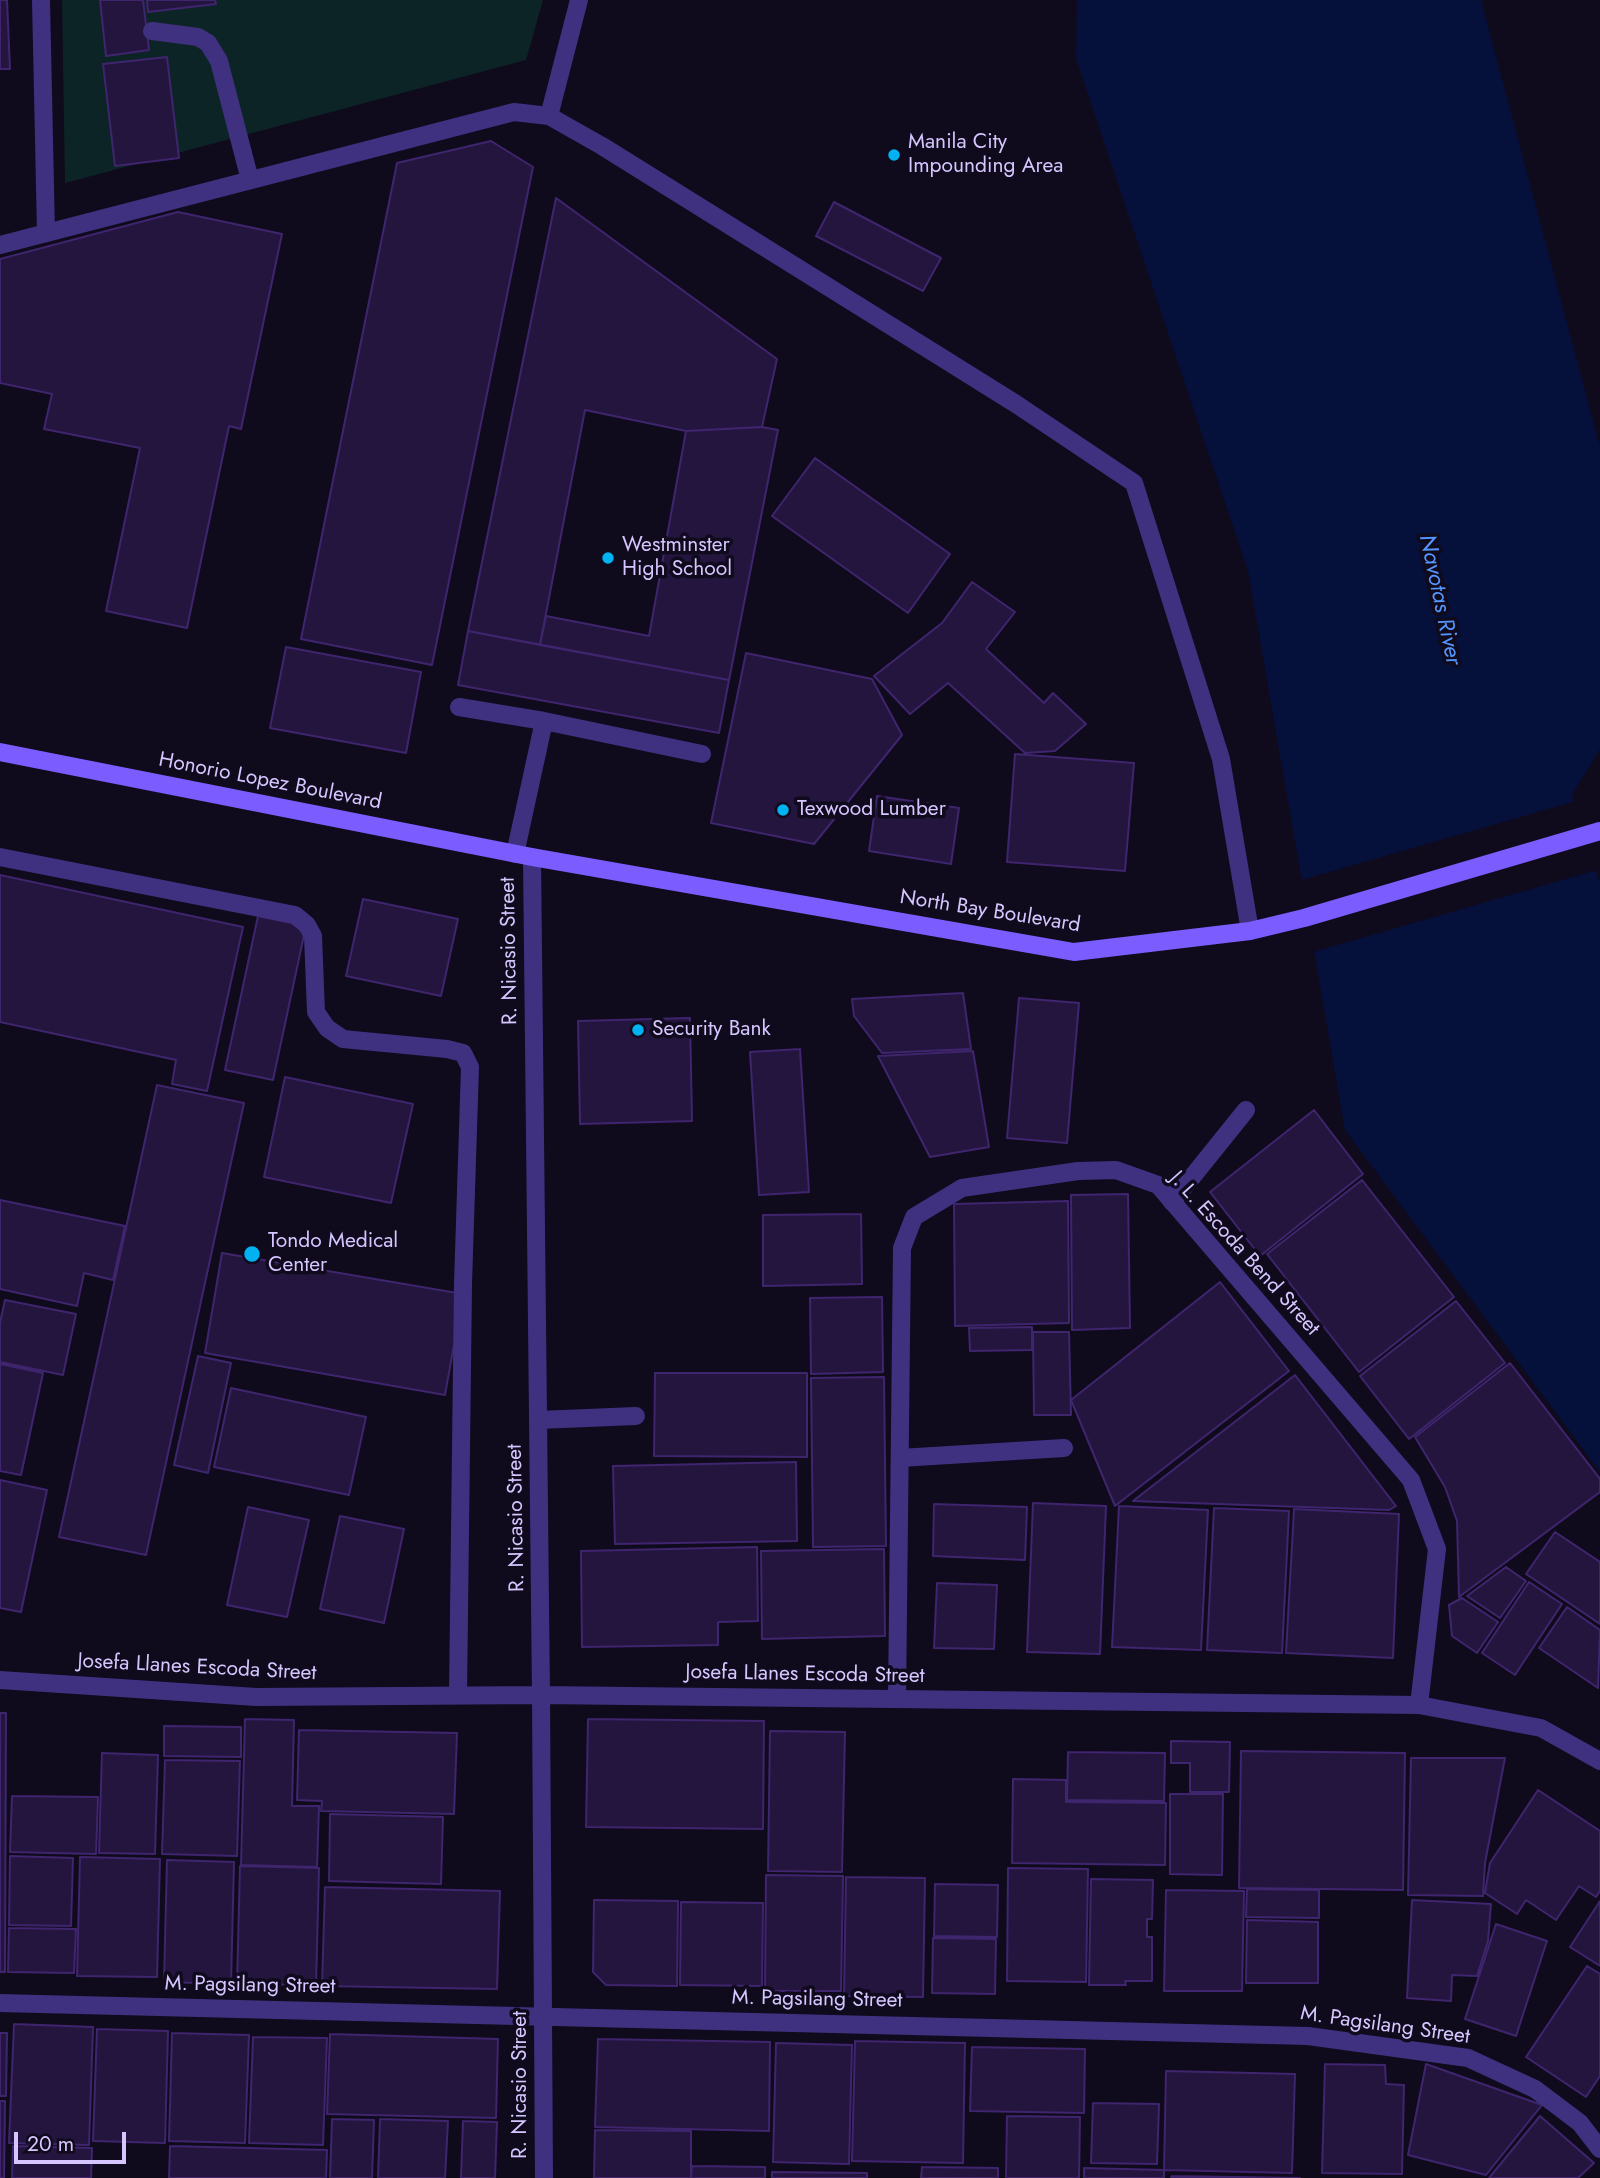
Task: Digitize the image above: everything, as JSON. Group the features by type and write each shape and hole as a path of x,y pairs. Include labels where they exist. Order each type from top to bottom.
{"main road":[{"name":"Honorio Lopez Boulevard","path":"0,752 524,856"},
{"name":"North Bay Boulevard","path":"524,856 1074,952 1250,931 1304,918 1593,833"}],"street":[{"path":"41,0 46,233"},
{"path":"549,116 579,0"},
{"path":"152,31 198,37 208,43 219,61 250,180"},
{"path":"0,245 514,112 549,116 602,146 975,378 1134,483 1221,759 1250,931"},
{"path":"460,707 544,721 702,754"},
{"name":"R. Nicasio Street","path":"544,721 524,856 538,1420 544,2178"},
{"path":"0,857 295,915 307,925 313,936 316,1012 327,1028 343,1040 447,1049 463,1053 470,1066 463,1284 458,1695"},
{"path":"1172,1202 1247,1110"},
{"name":"J. L. Escoda Bend Street","path":"897,1699 902,1248 914,1217 962,1188 1078,1171 1116,1170 1158,1185 1411,1480 1437,1549 1419,1705"},
{"path":"538,1420 636,1416"},
{"path":"900,1458 1064,1447"},
{"name":"Josefa Llanes Escoda Street","path":"0,1680 256,1697 541,1695 1419,1705 1541,1728 1600,1761"},
{"name":"M. Pagsilang Street","path":"0,2003 1308,2036 1468,2057 1535,2089 1580,2123 1600,2149"}],"green space":[{"path":"62,0 543,0 526,60 65,183"}],"water":[{"name":"Navotas River","path":"1077,0 1481,0 1600,447 1600,749 1572,795 1600,884 1600,1472 1345,1130 1248,571 1076,59"}],"pier":[{"path":"1576,801 1597,870 1313,952 1298,881"}],"building":[{"path":"0,0 7,0 10,69 0,69"},
{"path":"100,0 143,0 149,50 106,56"},
{"path":"147,0 215,0 216,4 148,12"},
{"path":"167,57 179,158 115,166 103,64"},
{"path":"491,141 533,167 432,665 301,639 397,163"},
{"path":"556,198 777,359 762,427 686,431 585,410 540,645 468,631"},
{"path":"834,202 941,258 923,291 816,236"},
{"path":"178,212 282,234 241,429 229,426 187,628 106,611 140,448 44,429 52,394 0,383 0,259"},
{"path":"762,427 778,430 729,680 540,645 546,616 649,636 686,431"},
{"path":"815,458 950,554 908,613 772,516"},
{"path":"972,582 1015,612 986,649 1044,703 1053,693 1086,724 1055,751 1025,753 948,683 910,714 874,676 942,623"},
{"path":"468,631 729,680 719,733 458,685"},
{"path":"286,647 421,672 406,753 270,728"},
{"path":"746,653 872,679 902,735 814,844 711,823"},
{"path":"1015,754 1134,763 1125,871 1007,862"},
{"path":"877,796 959,808 951,864 869,851"},
{"path":"0,875 243,927 207,1091 172,1084 176,1060 0,1022"},
{"path":"363,899 458,919 441,996 346,976"},
{"path":"258,916 306,926 273,1080 225,1070"},
{"path":"963,993 971,1049 882,1053 854,1016 852,999"},
{"path":"1019,998 1079,1003 1067,1143 1007,1138"},
{"path":"690,1018 692,1121 580,1124 578,1021"},
{"path":"800,1049 809,1192 759,1195 750,1052"},
{"path":"973,1051 989,1147 930,1157 878,1056"},
{"path":"285,1077 413,1104 391,1203 264,1177"},
{"path":"157,1085 244,1103 146,1555 59,1537"},
{"path":"1314,1110 1363,1174 1260,1256 1210,1192"},
{"path":"1362,1180 1454,1297 1359,1372 1267,1254"},
{"path":"1128,1194 1130,1328 1072,1330 1071,1195"},
{"path":"0,1200 125,1226 113,1280 84,1273 77,1306 0,1289"},
{"path":"1068,1201 1069,1323 955,1326 954,1204"},
{"path":"861,1214 862,1284 763,1286 763,1215"},
{"path":"222,1253 463,1294 445,1395 205,1353"},
{"path":"1220,1282 1289,1371 1115,1506 1071,1400"},
{"path":"882,1297 883,1372 811,1374 810,1298"},
{"path":"5,1300 76,1314 63,1375 0,1362 0,1323"},
{"path":"1456,1301 1505,1363 1409,1439 1360,1376"},
{"path":"1032,1327 1032,1350 970,1351 969,1328"},
{"path":"1033,1332 1069,1332 1071,1415 1034,1415"},
{"path":"198,1356 231,1363 208,1473 174,1465"},
{"path":"1510,1363 1600,1479 1600,1492 1459,1597 1457,1521 1445,1487 1415,1437"},
{"path":"0,1364 43,1373 21,1475 0,1471"},
{"path":"655,1373 807,1373 807,1457 654,1456"},
{"path":"1295,1375 1396,1506 1389,1510 1133,1501"},
{"path":"884,1377 886,1546 813,1547 811,1378"},
{"path":"231,1388 366,1417 349,1495 214,1467"},
{"path":"796,1462 797,1541 615,1544 613,1466"},
{"path":"0,1480 47,1490 21,1612 0,1608"},
{"path":"1033,1503 1106,1506 1100,1654 1027,1652"},
{"path":"934,1504 1027,1507 1025,1560 933,1556"},
{"path":"1119,1506 1208,1510 1201,1650 1112,1647"},
{"path":"248,1507 309,1520 287,1617 227,1605"},
{"path":"1214,1508 1289,1511 1282,1653 1207,1650"},
{"path":"1294,1509 1399,1514 1393,1658 1286,1653"},
{"path":"340,1516 404,1529 384,1623 320,1609"},
{"path":"1555,1532 1600,1562 1600,1624 1526,1574"},
{"path":"757,1547 758,1621 718,1622 718,1645 582,1647 581,1551"},
{"path":"884,1549 885,1636 762,1639 761,1551"},
{"path":"1506,1567 1526,1581 1500,1618 1467,1596"},
{"path":"1529,1582 1562,1604 1515,1675 1482,1653"},
{"path":"937,1583 997,1585 994,1649 934,1648"},
{"path":"1462,1598 1498,1622 1477,1653 1452,1636 1449,1605"},
{"path":"1567,1607 1600,1630 1598,1688 1539,1648"},
{"path":"0,1713 6,1713 5,1972 0,1972"},
{"path":"245,1719 294,1720 292,1806 319,1806 317,1867 241,1865"},
{"path":"588,1719 764,1721 763,1829 586,1827"},
{"path":"164,1726 241,1727 241,1757 164,1756"},
{"path":"299,1730 457,1733 454,1814 321,1811 322,1801 297,1800"},
{"path":"770,1731 845,1732 842,1872 768,1871"},
{"path":"1171,1741 1230,1742 1229,1792 1190,1792 1190,1763 1171,1763"},
{"path":"1241,1751 1405,1753 1403,1890 1239,1888"},
{"path":"1068,1752 1165,1753 1164,1801 1067,1800"},
{"path":"102,1753 158,1755 155,1854 99,1853"},
{"path":"1411,1758 1505,1758 1485,1863 1483,1896 1408,1895"},
{"path":"165,1760 240,1761 237,1856 162,1854"},
{"path":"1013,1779 1066,1780 1066,1802 1166,1803 1165,1865 1012,1863"},
{"path":"1538,1790 1600,1831 1600,1891 1596,1897 1579,1886 1556,1920 1526,1900 1517,1914 1485,1893 1490,1863"},
{"path":"1170,1794 1223,1794 1222,1875 1170,1874"},
{"path":"12,1796 98,1797 96,1854 10,1852"},
{"path":"330,1814 443,1817 441,1884 329,1881"},
{"path":"10,1856 73,1858 71,1926 9,1925"},
{"path":"80,1857 160,1859 157,1977 77,1976"},
{"path":"167,1860 234,1862 231,1984 164,1982"},
{"path":"240,1866 319,1868 316,1985 237,1984"},
{"path":"1008,1868 1088,1869 1086,1982 1007,1981"},
{"path":"766,1875 843,1876 841,1991 765,1991"},
{"path":"846,1877 925,1878 923,1997 844,1996"},
{"path":"1091,1879 1153,1880 1152,1919 1147,1919 1147,1937 1152,1937 1152,1981 1125,1981 1126,1985 1089,1985"},
{"path":"935,1884 998,1885 997,1937 934,1936"},
{"path":"325,1887 500,1891 497,1989 322,1986"},
{"path":"1247,1889 1319,1890 1319,1918 1246,1917"},
{"path":"1166,1890 1244,1891 1242,1991 1164,1991"},
{"path":"594,1900 678,1901 677,1986 606,1985 593,1972"},
{"path":"1412,1900 1491,1904 1488,1941 1477,1976 1452,1975 1451,2001 1407,1998"},
{"path":"1600,1901 1600,1966 1570,1947"},
{"path":"681,1902 763,1903 762,1986 680,1985"},
{"path":"1247,1920 1318,1922 1318,1983 1246,1983"},
{"path":"1496,1924 1547,1941 1516,2036 1465,2019"},
{"path":"9,1928 76,1929 74,1973 8,1972"},
{"path":"933,1938 996,1939 995,1994 932,1993"},
{"path":"1587,1966 1600,1974 1600,2076 1586,2097 1526,2057"},
{"path":"14,2024 93,2027 89,2145 9,2143"},
{"path":"97,2029 168,2031 165,2143 93,2141"},
{"path":"0,2033 7,2033 6,2096 0,2096"},
{"path":"172,2033 249,2035 245,2143 169,2141"},
{"path":"330,2034 498,2039 496,2118 327,2114"},
{"path":"253,2037 327,2038 323,2145 249,2143"},
{"path":"598,2039 770,2042 769,2131 595,2127"},
{"path":"855,2041 965,2043 963,2163 852,2161"},
{"path":"776,2043 852,2045 849,2164 773,2162"},
{"path":"972,2047 1085,2049 1084,2113 970,2111"},
{"path":"1325,2064 1385,2065 1386,2084 1404,2085 1402,2174 1322,2173"},
{"path":"1426,2064 1542,2105 1486,2175 1408,2155"},
{"path":"1166,2071 1295,2074 1292,2173 1164,2170"},
{"path":"0,2101 5,2101 4,2178 0,2178"},
{"path":"1093,2103 1159,2104 1157,2164 1091,2163"},
{"path":"1007,2116 1080,2117 1079,2178 1006,2178"},
{"path":"1540,2116 1594,2163 1578,2178 1489,2178"},
{"path":"332,2119 374,2120 372,2178 330,2178"},
{"path":"380,2119 448,2121 445,2178 378,2178"},
{"path":"463,2121 497,2122 495,2178 461,2178"},
{"path":"595,2130 691,2131 691,2178 594,2178"},
{"path":"13,2146 92,2148 91,2178 12,2178"},
{"path":"170,2146 327,2150 326,2178 169,2178"},
{"path":"692,2166 765,2167 765,2178 691,2178"},
{"path":"922,2167 998,2168 998,2178 921,2178"},
{"path":"1084,2168 1164,2170 1164,2178 1084,2178"},
{"path":"772,2172 867,2173 867,2178 772,2178"},
{"path":"1172,2176 1300,2178 1171,2178"}],"place":[{"name":"Manila City Impounding Area","path":"894,155"},
{"name":"Westminster High School","path":"608,558"},
{"name":"Texwood Lumber","path":"783,810"},
{"name":"Security Bank","path":"638,1030"},
{"name":"Tondo Medical Center","path":"252,1254"}]}
